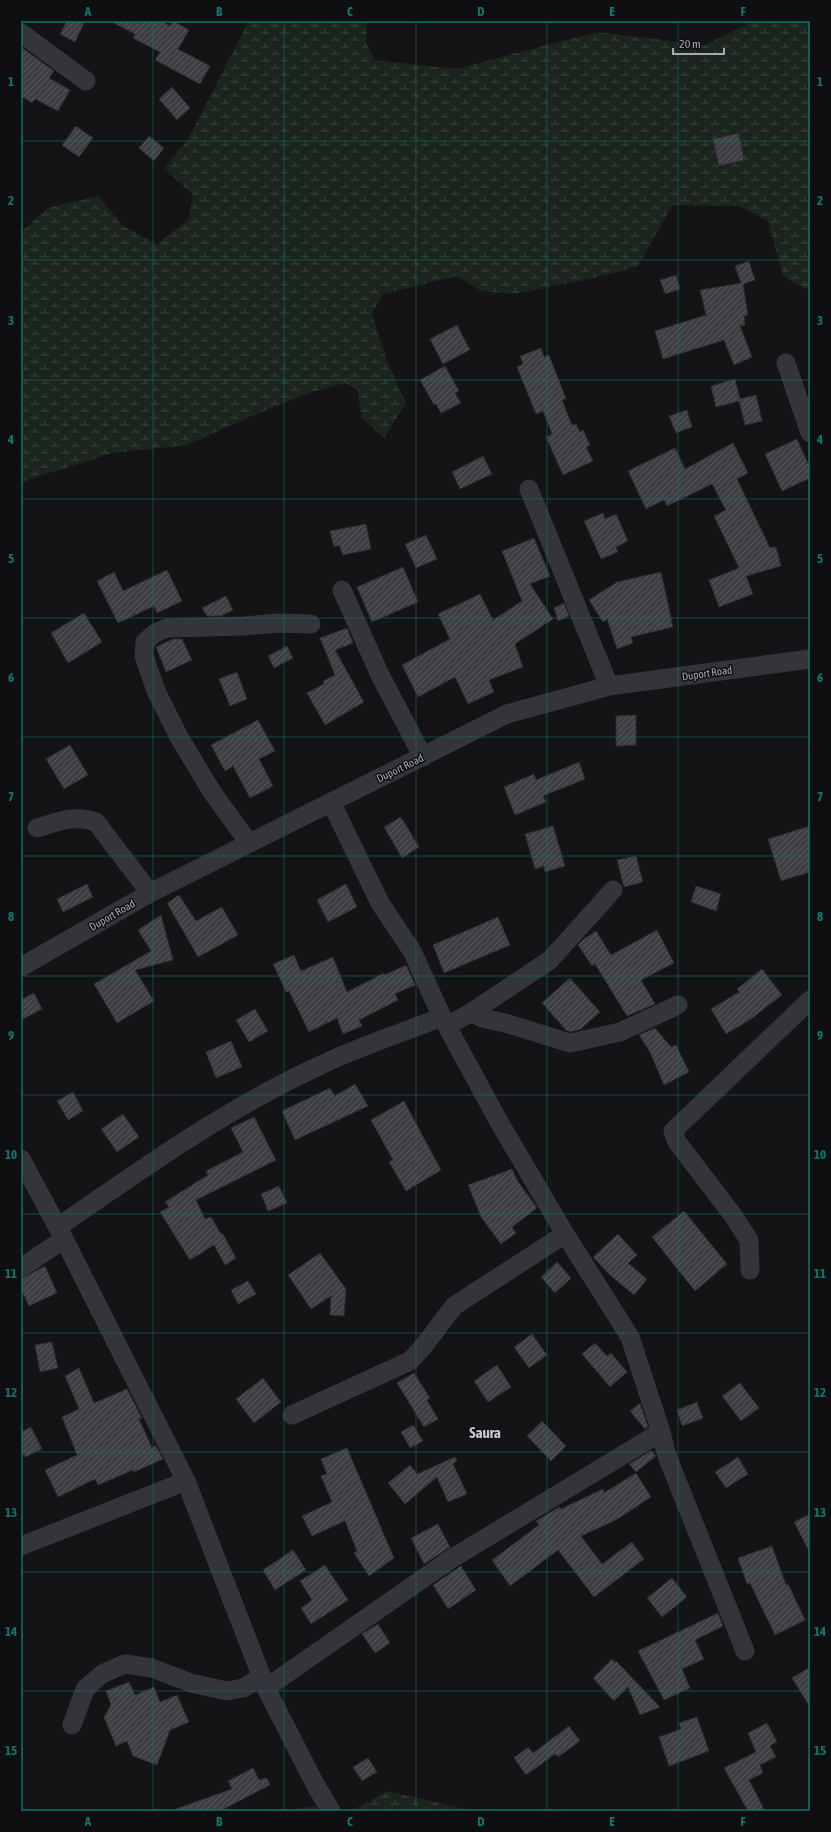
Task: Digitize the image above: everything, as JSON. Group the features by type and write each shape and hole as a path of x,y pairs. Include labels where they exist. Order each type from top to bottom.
{"street":[{"path":"21,33 86,81"},
{"path":"786,363 810,433"},
{"path":"529,489 609,686"},
{"path":"342,590 380,675 423,757"},
{"path":"249,843 212,792 179,737 156,691 144,656 145,642 155,633 167,628 244,626 278,623 311,624"},
{"name":"Duport Road","path":"21,967 150,893 507,714 609,686 810,659"},
{"path":"332,802 380,903 412,951 444,1021 499,1122 565,1234 630,1337 661,1432 666,1456 745,1651"},
{"path":"37,828 74,818 85,818 96,822 150,893"},
{"path":"21,1268 61,1233 166,1153 260,1097 321,1064 472,1012 550,960 612,890"},
{"path":"750,1270 749,1240 732,1214 677,1142 673,1131 810,1000"},
{"path":"472,1012 482,1018 505,1022 570,1043 620,1032 678,1005"},
{"path":"21,1159 61,1233 186,1481 264,1683 316,1786 331,1811"},
{"path":"292,1415 410,1360 423,1348 454,1306 565,1234"},
{"path":"72,1725 84,1689 102,1674 125,1664 152,1668 192,1683 227,1691 264,1683 452,1559 661,1432"},
{"path":"21,1546 186,1481"}],"green space":[{"path":"249,21 367,21 366,41 374,60 456,69 597,32 705,45 753,21 810,21 810,288 806,289 783,276 768,221 739,206 673,205 637,267 589,279 514,294 481,291 457,276 383,294 372,314 388,363 406,403 384,438 362,418 357,389 345,383 306,394 187,445 113,453 21,482 21,232 48,208 98,196 123,226 157,244 188,220 193,195 164,168 187,141"},
{"path":"387,1791 474,1811 351,1811"},
{"path":"315,1806 321,1811 282,1811"}],"building":[{"path":"67,21 85,21 75,42 60,34"},
{"path":"110,21 161,21 170,26 173,21 189,30 178,49 210,66 200,84 155,60 160,52 133,38 135,34"},
{"path":"21,47 54,71 49,78 70,90 58,111 35,99 32,103 21,96"},
{"path":"172,87 190,108 177,120 159,99"},
{"path":"76,126 93,138 79,157 62,145"},
{"path":"739,133 744,160 719,166 713,139"},
{"path":"149,136 164,148 154,161 139,148"},
{"path":"749,261 755,280 743,284 748,315 744,316 745,325 740,326 752,357 734,365 724,340 663,359 655,331 706,315 700,290 741,283 735,266"},
{"path":"676,275 680,289 665,294 660,280"},
{"path":"457,325 470,350 443,364 430,339"},
{"path":"541,348 544,357 549,355 566,399 562,400 572,425 576,424 580,432 583,430 590,445 586,447 593,461 563,475 546,437 552,434 543,411 536,414 517,367 523,364 520,356"},
{"path":"445,366 459,391 455,393 461,403 441,413 436,404 434,405 420,380"},
{"path":"735,379 740,399 756,395 762,421 745,425 739,401 716,407 711,386"},
{"path":"687,410 692,427 676,433 669,416"},
{"path":"797,439 810,468 810,478 782,491 765,454"},
{"path":"733,443 748,473 737,479 770,548 776,547 781,566 746,576 753,594 719,607 709,580 739,568 714,516 726,510 712,484 667,506 664,500 646,509 628,471 675,448 685,469"},
{"path":"483,456 492,474 460,489 452,472"},
{"path":"603,513 605,519 616,514 628,541 616,547 618,552 601,559 584,521"},
{"path":"366,524 371,549 343,555 339,545 334,547 330,531"},
{"path":"426,535 437,559 416,568 405,544"},
{"path":"534,538 550,576 530,584 553,619 515,644 523,667 489,680 494,692 468,704 455,677 418,697 402,665 450,639 438,614 480,594 493,620 522,601 502,551"},
{"path":"403,567 418,602 372,622 357,587"},
{"path":"167,570 182,601 157,613 154,606 118,623 97,581 114,572 123,591"},
{"path":"661,572 673,627 631,637 633,643 617,649 607,619 603,622 589,600 617,582"},
{"path":"226,596 233,610 221,616 207,616 202,608"},
{"path":"564,603 569,616 558,621 554,608"},
{"path":"84,613 102,642 68,663 51,633"},
{"path":"347,628 353,643 335,650 364,702 325,725 307,693 324,684 323,681 335,675 320,638"},
{"path":"173,639 182,639 192,660 166,672 156,647"},
{"path":"287,646 293,658 274,668 268,656"},
{"path":"237,672 247,699 230,706 219,679"},
{"path":"636,715 636,745 616,746 616,716"},
{"path":"258,720 275,751 259,759 273,786 250,798 233,766 225,771 211,745"},
{"path":"70,745 88,775 64,789 46,759"},
{"path":"579,762 585,779 543,796 546,802 515,815 504,787 534,774 536,780"},
{"path":"401,817 419,847 402,858 384,827"},
{"path":"553,826 565,866 545,872 544,866 535,869 525,834"},
{"path":"810,826 810,872 781,881 768,839"},
{"path":"636,856 643,882 624,887 617,860"},
{"path":"87,884 93,897 63,912 57,899"},
{"path":"346,884 357,907 328,922 317,900"},
{"path":"696,886 721,894 716,911 691,902"},
{"path":"179,895 196,921 222,907 238,935 198,957 167,903"},
{"path":"161,915 173,960 135,970 154,1001 117,1023 94,984 151,951 138,930"},
{"path":"498,917 510,945 444,973 433,945"},
{"path":"657,930 674,963 641,980 655,1004 627,1016 595,964 592,966 578,945 596,931 611,955"},
{"path":"294,955 301,971 333,957 347,992 384,973 385,975 406,965 415,985 395,994 398,1000 359,1020 362,1026 343,1034 337,1018 309,1032 289,991 286,992 273,964"},
{"path":"762,969 782,995 751,1019 726,1034 711,1009 739,992 737,989"},
{"path":"570,978 600,1012 581,1029 570,1032 566,1030 542,1003"},
{"path":"34,993 42,1009 21,1020 21,1000"},
{"path":"255,1009 268,1031 249,1042 236,1020"},
{"path":"655,1028 671,1047 676,1045 689,1072 664,1085 650,1052 639,1035"},
{"path":"231,1041 242,1067 216,1078 206,1052"},
{"path":"355,1084 368,1106 295,1140 282,1111 330,1088 335,1096"},
{"path":"73,1092 83,1111 68,1120 57,1101"},
{"path":"404,1101 441,1170 406,1191 389,1162 393,1160 371,1120"},
{"path":"123,1114 139,1137 117,1152 101,1129"},
{"path":"254,1117 276,1160 196,1200 205,1219 211,1217 221,1234 223,1234 236,1258 225,1265 214,1245 190,1260 160,1212 169,1207 165,1202 208,1175 206,1171 243,1152 231,1128"},
{"path":"512,1169 517,1180 537,1208 512,1227 516,1233 501,1244 481,1217 468,1185"},
{"path":"279,1186 287,1203 268,1211 261,1194"},
{"path":"684,1211 727,1264 695,1291 652,1237"},
{"path":"618,1234 637,1255 628,1263 647,1279 634,1295 610,1275 593,1257"},
{"path":"320,1253 346,1289 344,1316 330,1315 331,1296 311,1309 288,1275"},
{"path":"557,1262 571,1278 555,1293 541,1277"},
{"path":"45,1266 57,1293 29,1306 21,1289 21,1279"},
{"path":"248,1281 256,1294 238,1304 231,1290"},
{"path":"532,1334 547,1355 529,1368 514,1347"},
{"path":"52,1342 58,1368 40,1372 35,1345"},
{"path":"595,1343 607,1356 611,1353 627,1372 610,1387 582,1354"},
{"path":"497,1365 511,1387 488,1402 474,1381"},
{"path":"79,1368 94,1403 127,1389 142,1418 139,1419 152,1448 156,1446 163,1459 134,1472 133,1470 98,1485 95,1479 58,1497 45,1470 77,1455 62,1417 79,1409 65,1376"},
{"path":"414,1373 430,1398 427,1400 438,1419 424,1427 397,1383"},
{"path":"263,1378 281,1402 254,1423 236,1399"},
{"path":"740,1383 759,1408 741,1421 722,1396"},
{"path":"697,1402 703,1418 682,1426 677,1410"},
{"path":"640,1403 648,1427 645,1429 630,1411"},
{"path":"542,1421 566,1446 551,1461 527,1436"},
{"path":"413,1425 423,1441 410,1448 401,1432"},
{"path":"31,1427 42,1449 25,1457 21,1449 21,1432"},
{"path":"347,1448 394,1558 369,1576 354,1553 357,1551 345,1521 312,1536 302,1516 332,1502 321,1476 327,1474 321,1459"},
{"path":"651,1451 656,1456 636,1472 629,1464"},
{"path":"455,1457 457,1461 453,1464 467,1494 448,1502 437,1477 405,1504 388,1483 410,1465 417,1474"},
{"path":"738,1457 748,1474 726,1488 715,1472"},
{"path":"636,1473 651,1497 616,1520 581,1536 602,1564 632,1542 644,1559 594,1597 558,1550 510,1586 492,1560 539,1525 536,1521 559,1507 561,1509 603,1489 604,1493"},
{"path":"810,1514 810,1553 794,1522"},
{"path":"438,1524 450,1547 424,1564 411,1538"},
{"path":"772,1546 786,1585 788,1584 805,1620 775,1635 750,1583 747,1584 738,1558"},
{"path":"293,1550 306,1570 275,1590 263,1570"},
{"path":"325,1565 348,1600 311,1624 301,1608 312,1600 300,1581"},
{"path":"461,1566 476,1590 448,1609 433,1585"},
{"path":"672,1578 687,1597 662,1617 647,1598"},
{"path":"718,1613 723,1626 695,1640 704,1659 682,1669 690,1688 664,1700 638,1651"},
{"path":"378,1624 390,1643 375,1653 362,1634"},
{"path":"612,1659 614,1662 616,1661 660,1707 640,1715 628,1687 614,1701 593,1678"},
{"path":"810,1667 810,1707 792,1678"},
{"path":"129,1682 135,1695 154,1687 160,1702 177,1695 189,1722 170,1730 157,1765 133,1756 127,1741 116,1746 104,1717 111,1705 106,1691"},
{"path":"697,1717 709,1751 669,1766 659,1737 681,1729 679,1723"},
{"path":"767,1723 777,1742 770,1746 776,1757 760,1765 763,1773 749,1780 765,1811 748,1811 724,1768 756,1752 748,1733"},
{"path":"569,1726 580,1741 558,1757 555,1754 526,1775 514,1758 528,1747 533,1753"},
{"path":"368,1758 377,1772 362,1781 353,1767"},
{"path":"253,1768 259,1780 267,1778 270,1785 220,1811 176,1811 176,1809 232,1789 228,1781"}],"district":[{"name":"Saura","path":"485,1432"}]}
